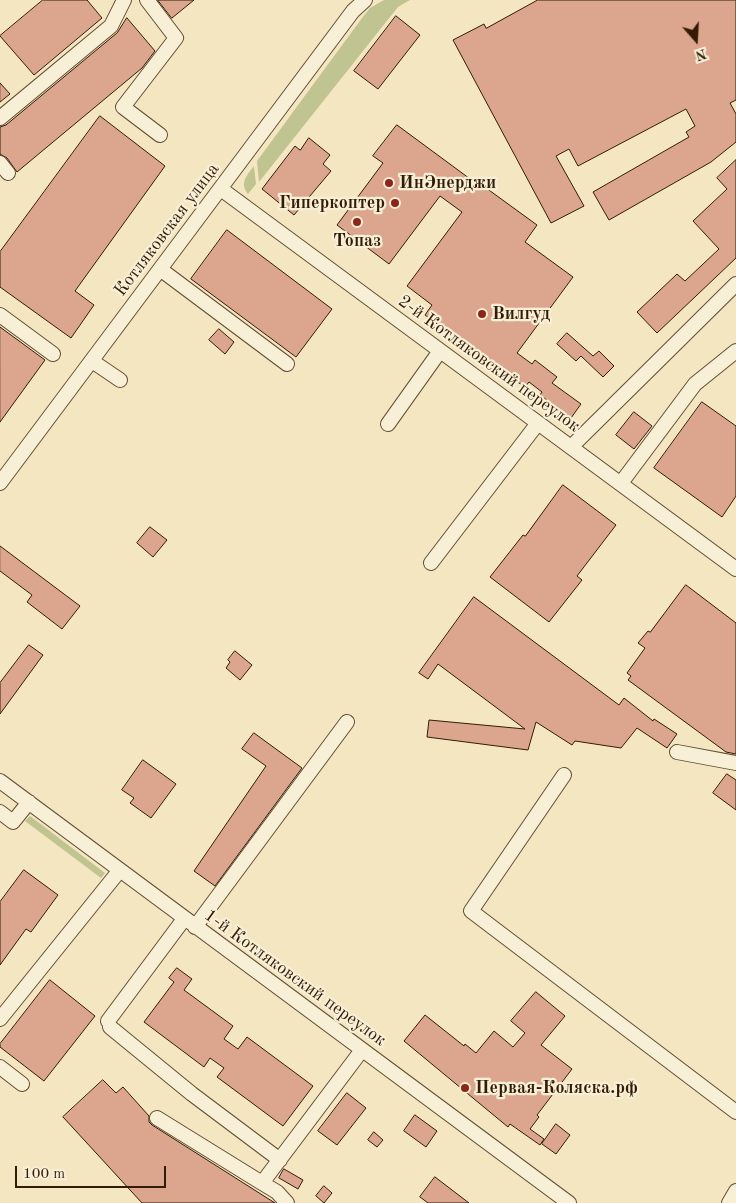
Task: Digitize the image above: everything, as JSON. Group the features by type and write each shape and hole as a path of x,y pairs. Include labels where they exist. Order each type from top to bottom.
{"street":[{"path":"0,118 110,26 124,0"},
{"path":"147,0 176,38 123,107 160,135"},
{"name":"Котляковская улица","path":"0,483 353,11 364,0"},
{"name":"2-й Котляковский переулок","path":"221,189 736,568"},
{"path":"160,269 288,364"},
{"path":"571,447 736,284"},
{"path":"0,315 53,354"},
{"path":"388,424 440,351"},
{"path":"621,483 695,384 736,351"},
{"path":"92,361 120,380"},
{"path":"431,563 538,423"},
{"path":"280,1160 192,1094 109,1024 347,722"},
{"path":"677,752 736,763"},
{"path":"564,775 471,912 736,1112"},
{"name":"1-й Котляковский переулок","path":"0,781 569,1203"},
{"path":"0,812 13,822 29,802"},
{"path":"0,1019 120,870"},
{"path":"262,1182 362,1050"},
{"path":"0,1067 22,1084"},
{"path":"157,1118 262,1182 277,1192 287,1203"},
{"path":"729,1203 736,1191"}],"green space":[{"path":"384,0 410,0 398,7 259,182 257,161 362,18 370,8"},
{"path":"254,166 256,184 248,194 244,183"},
{"path":"30,816 105,873 101,878 25,821"}],"building":[{"path":"43,0 87,0 102,18 34,75 0,36"},
{"path":"158,0 194,0 172,18"},
{"path":"538,0 736,0 736,100 730,103 736,114 736,142 711,162 609,220 593,192 689,137 686,132 695,126 686,109 578,166 569,149 556,156 584,206 551,223 453,40 484,24 486,28"},
{"path":"396,16 420,35 378,89 354,71"},
{"path":"127,18 155,51 142,68 17,172 7,158 0,154 0,127 6,125 117,33"},
{"path":"0,83 10,94 0,102"},
{"path":"100,116 165,166 75,291 94,305 71,338 0,287 0,252"},
{"path":"397,125 481,187 482,185 537,225 525,242 573,277 517,353 532,364 535,360 557,377 552,383 581,404 571,418 540,395 542,392 529,382 525,387 425,315 432,305 407,286 462,212 440,196 389,264 337,225 383,163 373,156"},
{"path":"309,138 330,155 323,164 331,171 294,215 262,189 295,146 300,150"},
{"path":"736,160 736,258 657,333 637,312 677,274 685,281 719,249 693,221 727,189 717,178"},
{"path":"227,230 332,309 296,357 191,279"},
{"path":"0,327 45,360 0,422"},
{"path":"219,329 234,342 225,354 209,340"},
{"path":"567,333 593,356 599,351 614,366 603,377 581,356 576,361 557,344"},
{"path":"702,402 736,426 736,496 722,517 654,468"},
{"path":"634,412 652,426 634,449 616,435"},
{"path":"563,485 616,525 577,576 582,580 549,622 490,577 523,535 525,536"},
{"path":"150,527 167,540 153,557 137,543"},
{"path":"0,546 80,606 62,629 27,602 32,595 0,571"},
{"path":"686,585 736,623 736,754 726,752 628,680 631,676 627,673 645,648 638,643 648,631 650,632"},
{"path":"474,597 619,705 624,698 653,721 654,719 677,734 667,748 637,728 621,748 575,741 572,745 536,722 528,750 427,737 429,720 525,729 438,664 428,679 419,673"},
{"path":"29,645 43,655 0,714 0,683"},
{"path":"235,651 252,665 240,680 226,668 230,662 228,660"},
{"path":"254,733 302,768 215,886 194,871 266,766 242,749"},
{"path":"143,760 176,784 151,818 130,803 134,798 122,790"},
{"path":"727,774 736,780 736,810 713,793"},
{"path":"24,870 58,895 31,932 26,929 0,965 0,902"},
{"path":"177,968 192,979 184,990 233,1026 224,1039 238,1049 247,1037 313,1086 283,1126 217,1077 224,1068 210,1058 204,1067 144,1022 174,982 169,978"},
{"path":"50,980 95,1016 44,1081 0,1047 0,1044"},
{"path":"536,992 565,1016 541,1045 572,1069 537,1115 539,1117 530,1129 544,1139 540,1145 510,1124 508,1127 404,1041 425,1015 464,1046 465,1044 476,1053 494,1031 513,1047 525,1033 511,1021"},
{"path":"103,1080 116,1093 123,1087 149,1116 149,1122 152,1125 275,1203 142,1203 63,1117"},
{"path":"347,1093 366,1108 337,1145 318,1131"},
{"path":"415,1115 437,1131 426,1147 404,1131"},
{"path":"556,1124 570,1135 556,1154 542,1144"},
{"path":"374,1132 383,1140 377,1147 368,1140"},
{"path":"284,1169 303,1180 298,1189 279,1178"},
{"path":"435,1177 469,1203 428,1203 420,1197"},
{"path":"324,1186 332,1193 324,1203 316,1196"}],"place":[{"name":"ИнЭнерджи","path":"389,183"},
{"name":"Гиперкоптер","path":"395,203"},
{"name":"Топаз","path":"357,222"},
{"name":"Вилгуд","path":"482,314"},
{"name":"Первая-Коляска.рф","path":"465,1088"}]}
